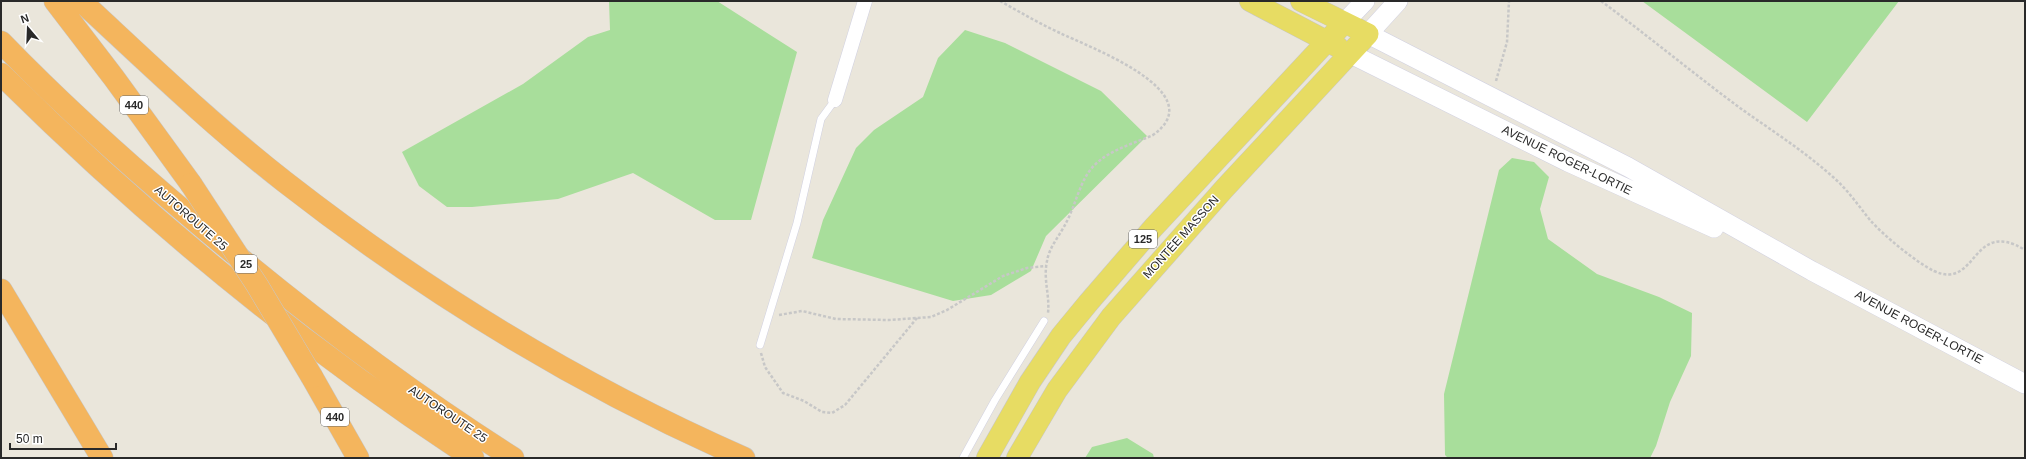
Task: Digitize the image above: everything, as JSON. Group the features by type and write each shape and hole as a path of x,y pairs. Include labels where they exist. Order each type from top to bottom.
{"highway":[{"name":"440","path":"55,1 114,78 191,184 257,285 358,458"},
{"path":"81,1 154,70 229,137 320,209 410,274 558,365 670,424 744,458"},
{"name":"AUTOROUTE 25","path":"1,42 55,96 126,162 270,284 426,400 513,458"},
{"name":"AUTOROUTE 25","path":"1,74 113,180 188,246 360,380 473,458"},
{"path":"1,290 102,458"},
{"path":"61,390 86,458"}],"main road":[{"path":"1250,1 1326,41 1344,23 1301,1"},
{"name":"AVENUE ROGER-LORTIE","path":"1344,23 1368,34"},
{"name":"MONTÉE MASSON","path":"1017,458 1048,404 1098,332 1204,212 1368,34"},
{"name":"AVENUE ROGER-LORTIE","path":"1326,41 1349,53"},
{"name":"125","path":"987,458 1030,382 1077,317 1140,243 1326,41"}],"street":[{"path":"835,100 865,1"},
{"path":"1344,23 1365,1"},
{"path":"1368,34 1398,1"},
{"name":"AVENUE ROGER-LORTIE","path":"1368,34 1628,167 1812,271 2025,384"},
{"name":"AVENUE ROGER-LORTIE","path":"1349,53 1620,186 1812,271"}],"lane":[{"path":"760,345 797,223 821,120 835,100"},
{"path":"963,458 995,400 1044,321"}],"path":[{"path":"1000,1 1060,34 1110,55 1136,70 1154,84 1165,97 1169,108 1168,118 1160,130 1149,137 1107,155 1088,173 1079,192 1073,210 1047,260 1046,266 1049,308 1044,321"},
{"path":"1491,97 1507,42 1509,1"},
{"path":"1601,1 1832,176 1879,228 1934,270 1945,274 1960,272 1985,246 1990,243 2004,241 2012,243 2025,250"},
{"path":"769,316 802,311 836,319 889,320 931,317 947,310 993,281 1014,271 1046,266"},
{"path":"760,345 761,359 782,393 804,402 822,412 832,414 845,404 912,323 918,318"}],"green space":[{"path":"609,1 717,1 797,52 751,220 715,220 633,173 558,199 472,207 447,207 419,186 402,152 523,84 588,37 610,30"},
{"path":"1642,1 1899,1 1807,122"},
{"path":"965,30 1005,43 1101,91 1147,136 1046,236 1031,271 991,295 953,301 812,258 823,220 856,148 874,130 923,97 938,58"},
{"path":"1512,158 1534,162 1549,177 1540,209 1548,239 1597,274 1659,297 1692,313 1691,356 1670,402 1656,446 1650,458 1448,458 1445,455 1444,394 1499,170"},
{"path":"1127,438 1153,454 1154,458 1085,458 1092,447"}]}
